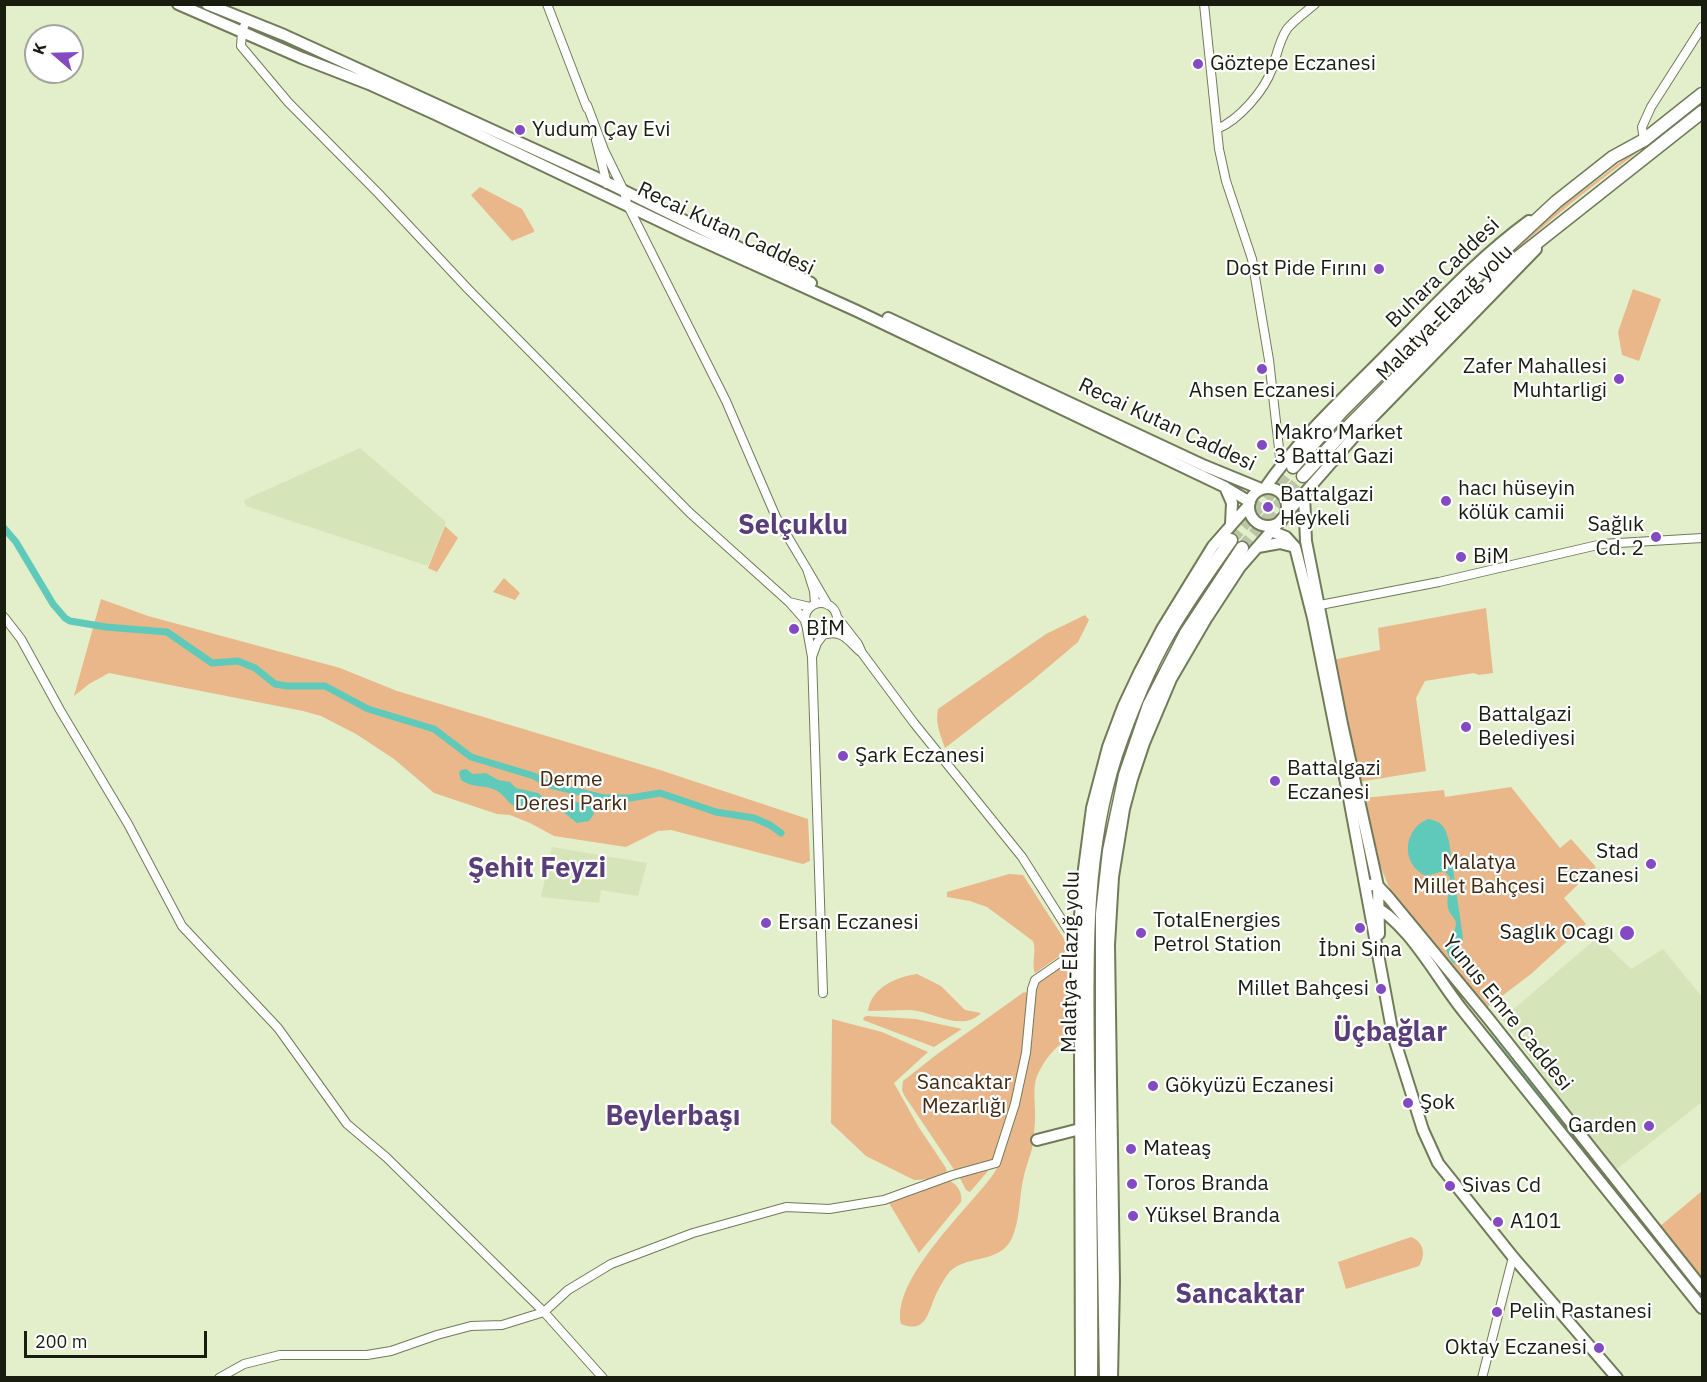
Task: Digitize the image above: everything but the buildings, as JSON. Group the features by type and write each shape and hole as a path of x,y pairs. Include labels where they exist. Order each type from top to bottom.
{"highway":[{"path":"1287,467 1457,296 1556,202 1614,157 1644,140 1702,94"},
{"name":"Malatya-Elazığ yolu","path":"1564,221 1702,112"},
{"path":"1303,476 1363,411 1496,276 1564,221"},
{"name":"Malatya-Elazığ yolu","path":"1091,1377 1091,1200 1086,952 1093,856 1116,757 1138,698 1167,637 1208,573 1229,531"},
{"name":"Malatya-Elazığ yolu","path":"1106,1377 1102,1132 1102,914 1115,816 1149,705 1186,633 1242,548"}],"main road":[{"name":"Recai Kutan Caddesi","path":"178,4 198,9 244,27 857,311 1225,487 1250,503"},
{"name":"Recai Kutan Caddesi","path":"207,4 244,27 284,35 624,190 802,278 1072,402 1189,459 1263,489"},
{"name":"Malatya-Elazığ yolu","path":"1112,1377 1114,1282 1110,900 1118,845 1132,779 1156,712 1186,653 1240,567 1255,548 1381,407 1564,221"},
{"path":"1229,531 1253,496 1287,467"},
{"path":"1225,487 1232,503 1229,531"},
{"path":"1250,503 1253,519 1262,525 1273,525 1282,519 1287,509 1285,499 1275,489 1263,489"},
{"path":"1304,494 1306,541 1314,607 1379,949 1393,1035 1423,1130 1438,1163 1513,1257 1617,1377"},
{"path":"1081,1377 1080,1045 1077,947 1088,837 1096,790 1123,706 1162,629 1213,546 1240,520 1256,528 1259,540 1255,548"},
{"path":"1271,531 1286,537 1295,547 1314,607 1378,886 1379,949"},
{"path":"1255,548 1280,543 1295,547"},
{"path":"1365,884 1378,886"},
{"name":"Yunus Emre Caddesi","path":"1378,886 1488,1018 1702,1288"},
{"name":"Yunus Emre Caddesi","path":"1369,903 1380,909 1403,931 1462,1009 1702,1308"},
{"path":"1080,1151 1089,1119"},
{"path":"1037,1140 1080,1129"}],"street":[{"path":"547,4 604,150 624,190 627,204 722,393 776,517 828,605 858,644 862,653"},
{"path":"1204,4 1219,149 1226,181 1252,259 1287,467"},
{"path":"1217,129 1225,126 1260,93 1270,74 1280,42 1289,27 1315,4"},
{"path":"244,27 241,46 288,102 468,289 690,513 789,602 804,619 812,657 823,993"},
{"path":"1644,140 1642,127 1651,107 1702,27"},
{"path":"586,105 610,197"},
{"path":"1314,607 1439,582 1602,544 1702,538"},
{"path":"804,619 813,605 814,591 807,569"},
{"path":"789,602 828,605"},
{"path":"812,657 817,643 833,629 836,616"},
{"path":"4,617 21,639 128,824 182,926 278,1028 348,1124 386,1157 544,1312 603,1377"},
{"path":"219,1377 244,1364 279,1355 367,1355 471,1326 502,1324 544,1312 568,1290 611,1264 693,1233 786,1207 829,1209 884,1200 996,1163 1015,1104 1024,1063 1035,980 1077,947 1022,857 914,723 862,653 844,635 814,634 807,629"},
{"path":"1482,1377 1513,1257"}],"shaded area":[{"path":"360,448 446,522 428,566 246,506 244,500"},
{"path":"552,847 647,863 638,896 601,890 599,903 541,897"},
{"path":"1598,937 1631,969 1663,949 1702,997 1702,1102 1613,1172 1502,1019"}],"green space":[{"path":"1702,99 1702,105 1601,180 1529,239 1401,361 1301,467 1297,464 1504,255 1558,210"},
{"path":"480,187 522,209 534,232 512,241 471,195"},
{"path":"1633,289 1661,299 1639,361 1622,355 1618,332"},
{"path":"445,526 458,538 437,572 428,568"},
{"path":"504,578 520,593 515,600 493,592"},
{"name":"Derme Deresi Parkı","path":"101,599 148,616 340,668 397,691 660,770 808,819 810,861 803,864 671,830 658,831 626,847 554,836 510,815 497,814 434,793 394,759 356,734 321,716 303,711 109,673 74,696"},
{"path":"1486,608 1493,673 1479,675 1474,673 1425,681 1416,698 1426,771 1358,782 1333,660 1380,650 1378,628"},
{"path":"1085,615 1089,620 1078,642 945,748 938,724 938,709 1046,634"},
{"name":"Malatya Millet Bahçesi","path":"1511,787 1560,848 1571,839 1596,867 1564,898 1586,924 1531,974 1486,1008 1393,897 1373,848 1363,798 1444,790 1445,797"},
{"path":"1009,874 1023,875 1068,945 1064,953 1035,973 1033,941 987,907 947,897 947,892"},
{"name":"Sancaktar Mezarlığı","path":"1067,962 1069,964 1068,1038 1054,1050 1037,1076 1034,1092 1033,1146 1024,1176 1018,1217 1012,1238 999,1252 954,1268 943,1281 924,1322 915,1326 901,1324 901,1306 907,1287 919,1267 933,1246 997,1168 1028,1066 1038,982"},
{"name":"Sancaktar Mezarlığı","path":"917,974 941,986 965,1010 981,1013 973,1019 956,1021 919,1011 868,1011 870,1003 879,990 893,981"},
{"name":"Sancaktar Mezarlığı","path":"1024,992 1028,997 1023,1051 1016,1090 994,1159 988,1163 955,1171 904,1095 903,1081"},
{"name":"Sancaktar Mezarlığı","path":"867,1016 916,1019 962,1029 934,1047 863,1020"},
{"name":"Sancaktar Mezarlığı","path":"832,1019 882,1032 928,1052 894,1083 918,1126 946,1168 947,1174 932,1179 914,1180 866,1156 831,1123"},
{"path":"982,1170 988,1171 970,1192 966,1190 960,1178"},
{"name":"Sancaktar Mezarlığı","path":"950,1181 959,1190 961,1202 919,1253 889,1203"},
{"path":"1702,1191 1702,1280 1659,1227"},
{"path":"1411,1237 1421,1245 1423,1258 1419,1266 1346,1289 1338,1262"}],"water":[{"path":"466,769 473,774 486,773 498,780 510,782 516,788 538,793 548,800 571,800 592,807 594,814 589,821 577,823 562,811 523,810 511,804 496,790 461,780 459,773"},
{"path":"1428,819 1443,826 1449,841 1463,938 1458,959 1454,964 1447,952 1456,924 1448,908 1450,877 1444,871 1426,876 1418,871 1409,855 1408,847 1413,830"}],"waterway":[{"path":"4,528 16,542 53,604 70,621 106,627 167,632 212,663 238,661 255,668 275,684 325,686 368,709 434,729 471,757 534,776 550,785 604,798 630,798 660,793 716,812 754,818 781,833"},
{"path":"1490,1034 1643,1222"}],"tunnel":[{"path":"1231,540 1293,467"},
{"path":"1242,548 1303,476"}],"place":[{"name":"Göztepe Eczanesi","path":"1198,64"},
{"name":"Yudum Çay Evi","path":"520,130"},
{"name":"Dost Pide Fırını","path":"1379,269"},
{"name":"Ahsen Eczanesi","path":"1262,369"},
{"name":"Zafer Mahallesi Muhtarligi","path":"1619,379"},
{"name":"Makro Market 3 Battal Gazi","path":"1262,445"},
{"name":"hacı hüseyin kölük camii","path":"1446,501"},
{"name":"Battalgazi Heykeli","path":"1268,507"},
{"name":"Sağlık Cd. 2","path":"1656,537"},
{"name":"BiM","path":"1461,557"},
{"name":"BİM","path":"794,629"},
{"name":"Battalgazi Belediyesi","path":"1466,727"},
{"name":"Şark Eczanesi","path":"843,756"},
{"name":"Battalgazi Eczanesi","path":"1275,781"},
{"name":"Stad Eczanesi","path":"1651,864"},
{"name":"Ersan Eczanesi","path":"766,923"},
{"name":"İbni Sina","path":"1360,928"},
{"name":"TotalEnergies Petrol Station","path":"1141,933"},
{"name":"Saglık Ocagı","path":"1627,933"},
{"name":"Millet Bahçesi","path":"1381,989"},
{"name":"Gökyüzü Eczanesi","path":"1153,1086"},
{"name":"Şok","path":"1408,1103"},
{"name":"Garden","path":"1649,1126"},
{"name":"Mateaş","path":"1131,1149"},
{"name":"Toros Branda","path":"1132,1184"},
{"name":"Sivas Cd","path":"1450,1186"},
{"name":"Yüksel Branda","path":"1133,1216"},
{"name":"A101","path":"1498,1222"},
{"name":"Pelin Pastanesi","path":"1497,1312"},
{"name":"Oktay Eczanesi","path":"1599,1348"}],"district":[{"name":"Selçuklu","path":"793,526"},
{"name":"Şehit Feyzi","path":"537,869"},
{"name":"Üçbağlar","path":"1390,1033"},
{"name":"Beylerbaşı","path":"673,1117"},
{"name":"Sancaktar","path":"1240,1295"}]}
